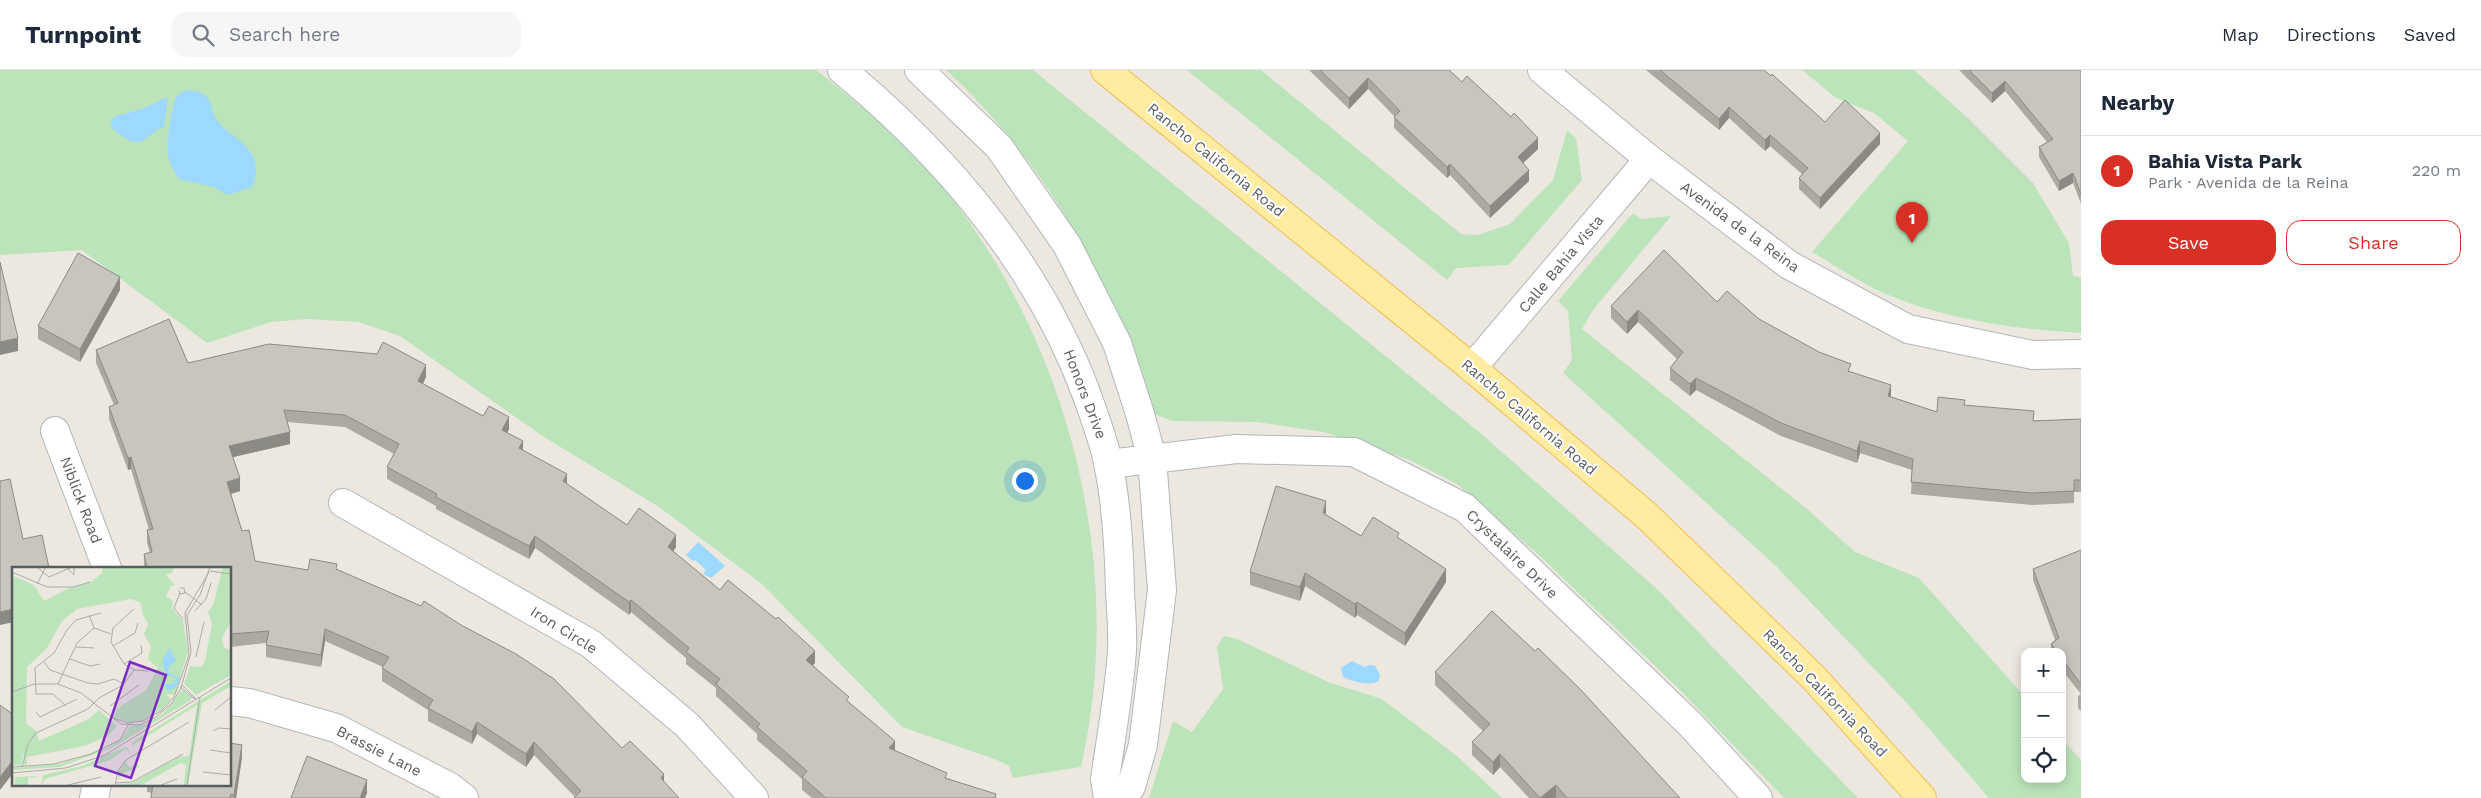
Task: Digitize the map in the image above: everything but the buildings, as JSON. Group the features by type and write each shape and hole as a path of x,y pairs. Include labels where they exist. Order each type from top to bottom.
{"main road":[{"name":"Rancho California Road","path":"1105,70 1472,368 1647,516 1815,679 1922,798"}],"street":[{"name":"Honors Drive","path":"842,70 907,127 939,161 982,211 1009,248 1061,332 1102,436 1109,464 1119,546 1122,651 1105,779 1108,798"},
{"path":"919,70 999,147 1067,245 1117,343 1152,458 1162,590 1152,685 1143,745 1131,787 1117,798"},
{"name":"Avenida de la Reina","path":"1542,70 1649,159 1789,265 1908,329 2032,355 2081,354"},
{"name":"Calle Bahia Vista","path":"1472,368 1649,159"},
{"name":"Niblick Road","path":"54,432 107,567"},
{"name":"Crystalaire Drive","path":"1109,464 1236,449 1354,452 1465,508 1691,725 1758,798"},
{"name":"Iron Circle","path":"344,503 591,644 687,726 754,798"},
{"name":"Brassie Lane","path":"231,701 249,703 336,728 428,789 464,798"}],"green space":[{"path":"0,70 816,70 865,109 896,137 939,182 984,244 1023,312 1053,384 1076,458 1091,535 1096,613 1093,691 1081,767 1013,778 1009,766 997,760 902,727 762,584 659,507 544,437 400,336 359,322 307,319 271,322 207,343 82,250 0,255"},
{"path":"946,70 1033,70 1484,436 1658,590 1858,798 1784,798 1678,688 1541,557 1457,484 1410,460 1324,432 1257,422 1172,421 1155,414 1138,377 1101,282 1062,211 1008,136 988,112"},
{"path":"1187,70 1261,70 1461,234 1478,235 1510,224 1553,180 1567,130 1576,138 1582,180 1509,265 1456,268 1447,280"},
{"path":"1802,70 1914,70 1968,118 2033,183 2069,243 2073,276 2081,277 2081,333 2031,329 1982,322 1909,303 1876,290 1812,252 1908,141 1874,113 1836,98"},
{"path":"1633,213 1641,219 1671,216 1593,310 1582,329 1807,509 1855,552 1919,578 2021,693 2021,783 2066,783 2066,743 2081,760 2081,798 1989,798 1905,701 1775,565 1563,373 1572,360 1568,311 1558,301"},
{"path":"1224,636 1237,639 1328,682 1382,699 1457,756 1502,798 1149,798 1173,721 1192,732 1223,689 1217,647"}],"water":[{"path":"189,90 205,95 220,124 249,150 256,165 252,187 228,195 214,187 179,179 177,176 168,155 170,126 176,98 182,92"},
{"path":"168,97 164,127 155,131 144,140 140,142 131,141 112,128 111,121 116,116 142,109"},
{"path":"698,542 725,566 711,578 703,574 706,570 686,555"},
{"path":"1352,661 1364,667 1375,666 1379,674 1379,680 1370,684 1343,677 1341,668"}],"place":[{"name":"Bahia Vista Park","path":"1912,243"}]}
